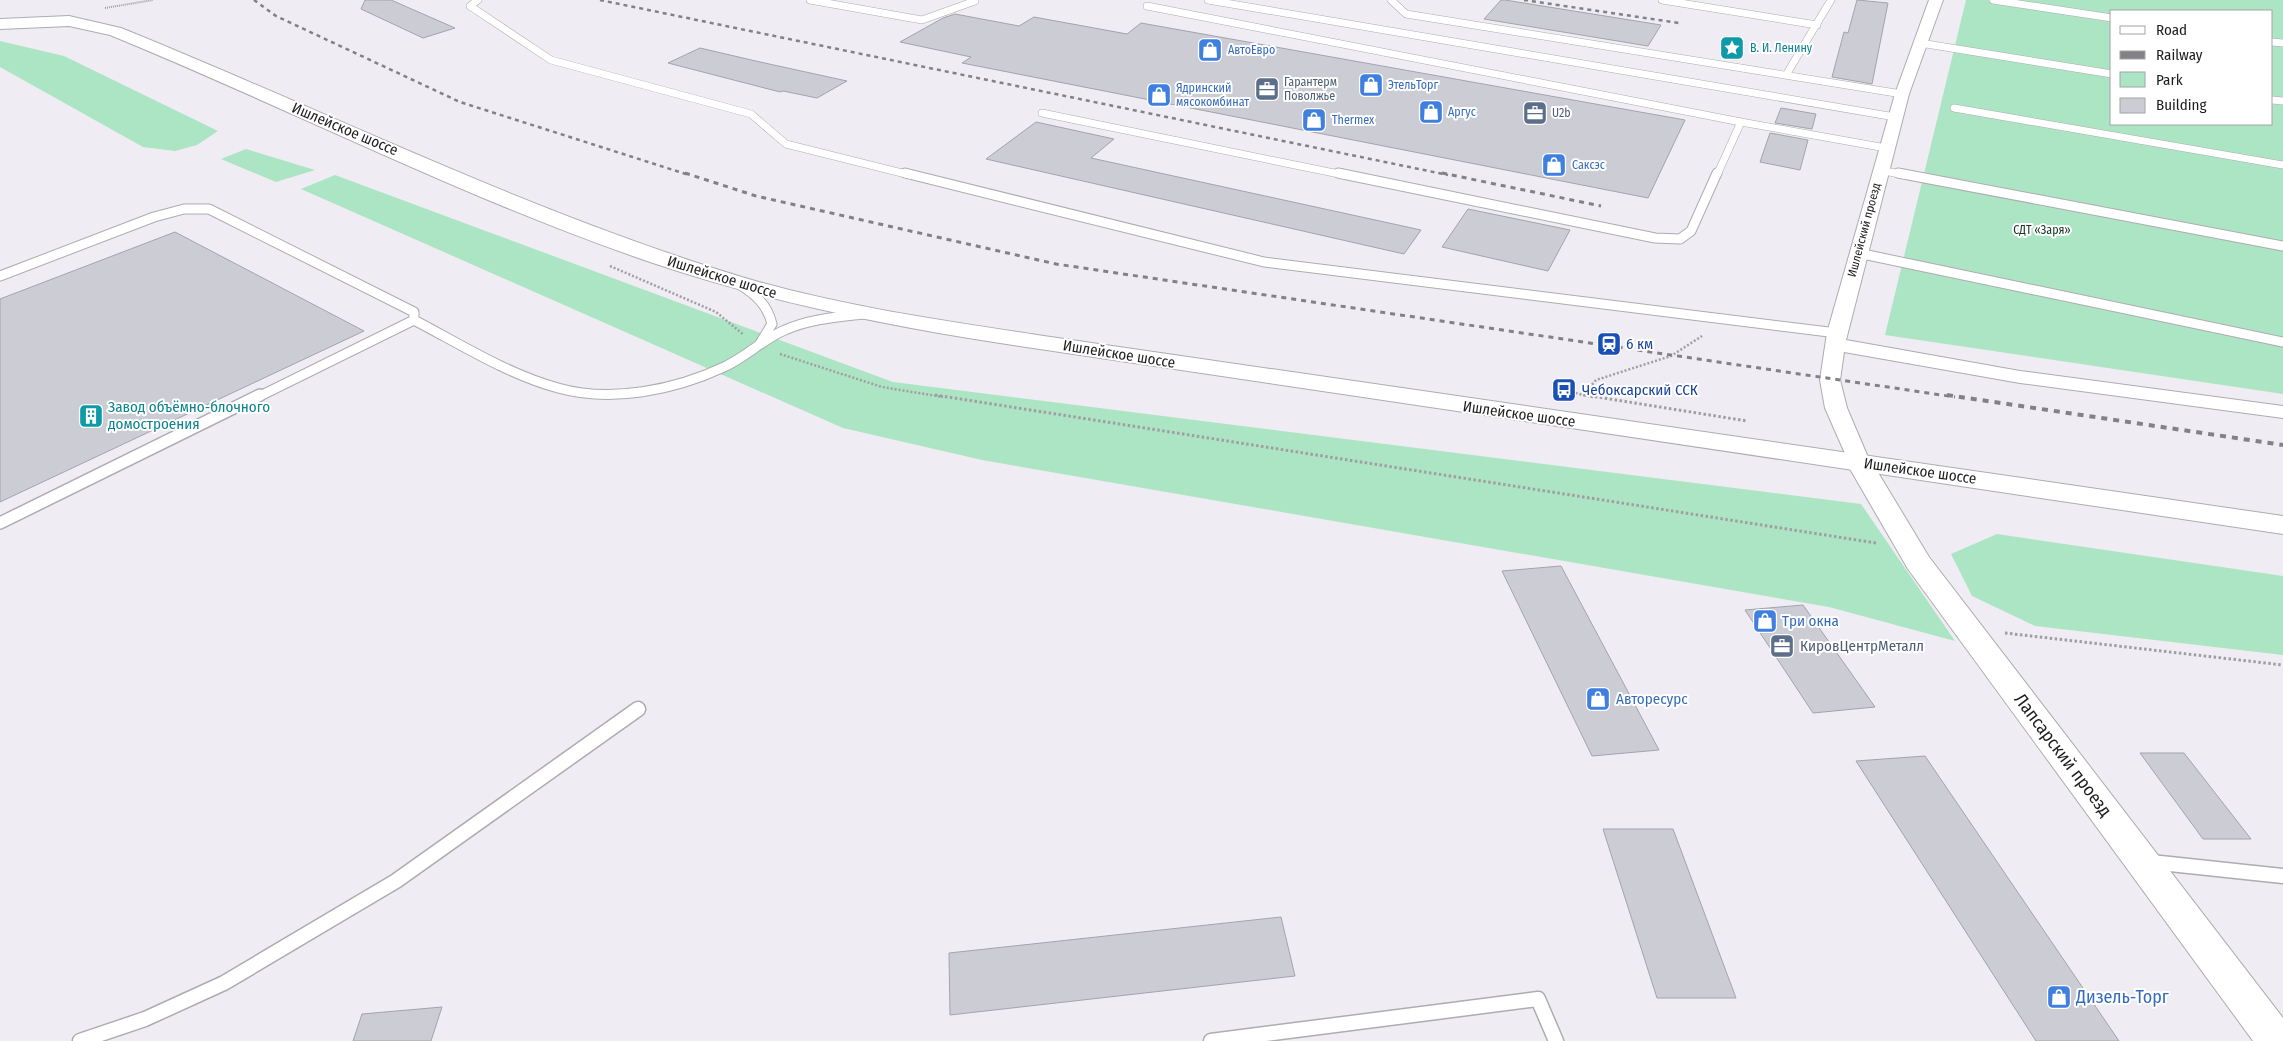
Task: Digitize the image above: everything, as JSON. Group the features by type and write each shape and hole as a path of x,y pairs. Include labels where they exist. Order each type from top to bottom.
{"main road":[{"name":"Ишлейское шоссе","path":"0,24 69,21 115,30 471,184 624,246 737,282 802,300 865,314 1550,419 1859,462 2283,525"},
{"name":"Лапсарский проезд","path":"1859,462 1918,562 2277,1041"}],"street":[{"name":"Ишлейский проезд","path":"1859,462 1836,408 1830,380 1837,338 1895,117 1936,0"},
{"path":"1837,338 2020,377 2283,412"}],"lane":[{"path":"478,0 470,6 551,60 751,114 786,144 880,169 1264,262 1726,320 1837,338"},
{"path":"810,0 922,20 976,1"},
{"path":"968,0 976,1"},
{"path":"1208,0 1895,117"},
{"path":"1391,0 1406,14 1902,94"},
{"path":"1662,0 1817,25"},
{"path":"1786,75 1831,0"},
{"path":"1993,0 2110,18"},
{"path":"1147,6 1741,122 1886,148"},
{"path":"1920,43 2110,74"},
{"path":"1954,108 2283,165"},
{"path":"1042,113 1655,238 1680,239 1691,231 1741,122"},
{"path":"1880,170 2283,246"},
{"path":"0,276 154,217 184,209 209,209 414,312 414,320"},
{"path":"1858,253 2283,342"},
{"path":"737,282 757,296 769,309 772,324 758,346"},
{"path":"414,320 507,369 559,388 598,393 646,391 688,382 727,366 785,331 807,323 865,314"},
{"path":"0,523 414,320"},
{"path":"80,1041 145,1019 224,983 379,892 638,709"},
{"path":"2142,861 2283,876"},
{"path":"1211,1041 1538,999 1556,1041"}],"path":[{"path":"1583,395 1596,380 1671,356 1726,320"},
{"path":"1564,390 1583,395 1750,422"},
{"path":"2000,632 2283,665"}],"green space":[{"name":"СДТ «Заря»","path":"1966,0 2283,0 2283,394 1885,335"},
{"path":"0,41 64,56 218,131 197,145 175,151 143,147 0,67"},
{"path":"246,149 315,170 276,182 221,159"},
{"path":"335,175 893,382 1861,504 1955,641 1829,607 982,460 843,428 301,189"},
{"path":"1997,534 2283,576 2283,655 2035,626 1972,596 1951,554"}],"building":[{"path":"365,0 391,0 455,28 423,38 361,9"},
{"path":"1501,0 1661,25 1648,46 1484,19"},
{"path":"1857,0 1888,3 1872,84 1832,77 1844,32 1848,33"},
{"path":"955,14 1019,26 1034,17 1127,34 1141,23 1685,120 1648,198 962,63 971,57 900,42 943,18"},
{"path":"700,48 847,81 817,98 780,92 668,63"},
{"path":"1781,108 1816,114 1812,129 1775,123"},
{"path":"1036,122 1114,139 1091,158 1421,230 1404,254 986,159"},
{"path":"1770,133 1808,140 1800,170 1760,162"},
{"path":"1468,209 1570,230 1548,271 1442,247"},
{"name":"Завод объёмно-блочного домостроения","path":"175,232 364,331 0,502 0,299"},
{"path":"1561,566 1659,750 1592,756 1502,571"},
{"path":"1803,605 1875,707 1813,713 1745,610"},
{"path":"2140,753 2184,753 2251,839 2203,839"},
{"path":"1925,756 2119,1041 2036,1041 1856,761"},
{"path":"1603,829 1673,829 1736,998 1657,998"},
{"path":"1281,917 1295,976 950,1015 949,953"},
{"path":"442,1007 431,1041 353,1041 362,1014"}],"railway":[{"path":"254,0 276,16 460,102 689,175"},
{"path":"600,0 1448,175"},
{"path":"1524,0 1679,23"},
{"path":"685,173 756,196 1056,264 1955,397"},
{"path":"1442,173 1601,206"},
{"path":"1947,395 2283,445"}],"place":[{"name":"В. И. Ленину","path":"1732,48"},
{"name":"АвтоЕвро","path":"1210,50"},
{"name":"ЭтельТорг","path":"1371,85"},
{"name":"Гарантерм Поволжье","path":"1267,89"},
{"name":"Ядринский мясокомбинат","path":"1159,95"},
{"name":"Аргус","path":"1431,112"},
{"name":"U2b","path":"1535,113"},
{"name":"Thermex","path":"1314,120"},
{"name":"Саксэс","path":"1554,165"},
{"name":"6 км","path":"1609,344"},
{"name":"Чебоксарский ССК","path":"1564,390"},
{"name":"Завод объёмно-блочного домостроения","path":"91,416"},
{"name":"Три окна","path":"1765,621"},
{"name":"КировЦентрМеталл","path":"1782,646"},
{"name":"Авторесурс","path":"1598,699"},
{"name":"Дизель-Торг","path":"2059,997"}]}
